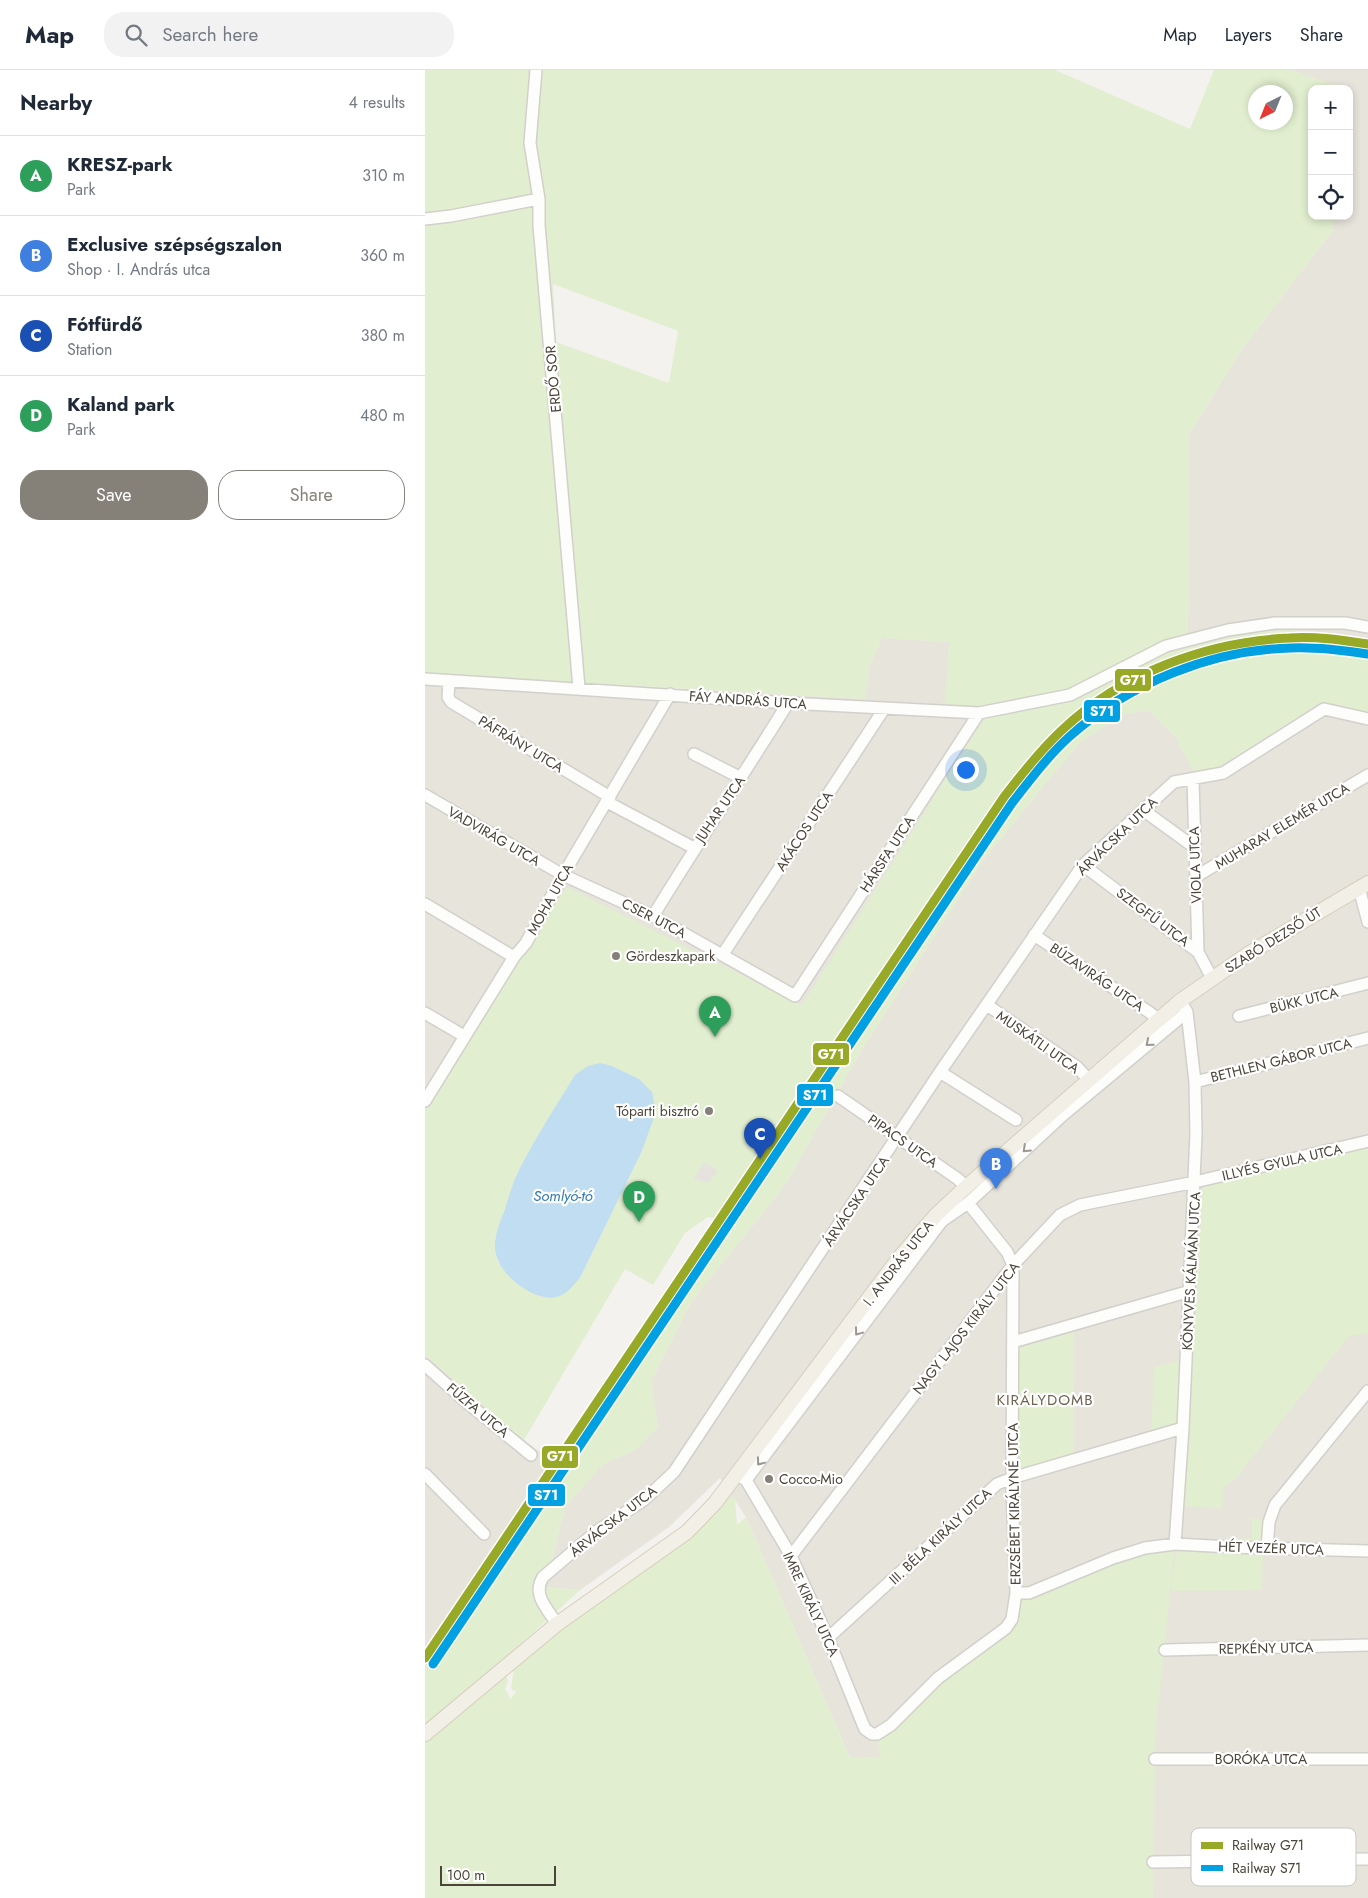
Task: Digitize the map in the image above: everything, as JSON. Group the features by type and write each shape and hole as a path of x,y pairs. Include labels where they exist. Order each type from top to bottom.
{"main road":[{"name":"SZABÓ DEZSŐ ÚT","path":"1183,1006 1212,978 1248,954 1364,885"},
{"name":"I. ANDRÁS UTCA","path":"742,1477 899,1258 936,1216 965,1187 1159,1020 1183,1006"},
{"path":"425,1734 557,1624 687,1532 742,1477"}],"street":[{"name":"ERDŐ SOR","path":"536,70 530,143 539,198 540,235 579,688"},
{"path":"425,219 451,216 539,198"},
{"name":"FÁY ANDRÁS UTCA","path":"425,679 788,703 979,713 1070,695 1166,646 1228,630 1275,623 1345,623 1368,626"},
{"name":"PÁFRÁNY UTCA","path":"449,681 448,697 451,702 608,800"},
{"name":"MOHA UTCA","path":"425,1101 464,1036 514,958 526,943 563,875 670,694"},
{"name":"JUHAR UTCA","path":"653,916 788,703"},
{"name":"AKÁCOS UTCA","path":"723,954 884,708"},
{"name":"ÁRVÁCSKA UTCA","path":"557,1624 538,1594 539,1584 543,1576 597,1531 644,1500 674,1472 898,1138 940,1072 1083,865 1174,782 1223,773 1324,709 1368,719"},
{"name":"HÁRSFA UTCA","path":"795,996 979,713"},
{"path":"694,754 741,778"},
{"name":"MUHARAY ELEMÉR UTCA","path":"1195,877 1368,775"},
{"name":"VIOLA UTCA","path":"1193,779 1199,952"},
{"name":"VADVIRÁG UTCA","path":"425,795 563,875"},
{"path":"608,800 695,848"},
{"path":"1143,810 1194,847"},
{"name":"SZEGFŰ UTCA","path":"1083,865 1199,952 1212,978"},
{"name":"CSER UTCA","path":"563,875 653,916 795,996"},
{"path":"1364,885 1368,922"},
{"path":"425,904 514,958"},
{"name":"BÚZAVIRÁG UTCA","path":"1034,935 1159,1020"},
{"name":"BÜKK UTCA","path":"1239,1016 1368,983"},
{"name":"MUSKÁTLI UTCA","path":"987,1005 1077,1067 1089,1080"},
{"name":"KÖNYVES KÁLMÁN UTCA","path":"1175,1544 1183,1428 1197,1134 1195,1082 1183,1006"},
{"name":"I. ANDRÁS UTCA","path":"742,1477 942,1221 968,1203 1183,1006"},
{"path":"425,1013 464,1036"},
{"name":"BETHLEN GÁBOR UTCA","path":"1195,1082 1368,1038"},
{"path":"940,1072 1016,1120"},
{"name":"PIPACS UTCA","path":"839,1096 958,1179 965,1187"},
{"name":"ILLYÉS GYULA UTCA","path":"1195,1182 1368,1141"},
{"name":"NAGY LAJOS KIRÁLY UTCA","path":"791,1556 1013,1265 1060,1214 1080,1205 1195,1182"},
{"path":"968,1203 1007,1252 1013,1265"},
{"name":"ERZSÉBET KIRÁLYNÉ UTCA","path":"877,1734 896,1720 937,1678 1006,1628 1012,1619 1016,1593 1013,1478 1013,1265"},
{"path":"1013,1342 1190,1291"},
{"name":"FŰZFA UTCA","path":"425,1365 531,1455"},
{"path":"1267,1548 1269,1522 1275,1506 1368,1391"},
{"name":"III. BÉLA KIRÁLY UTCA","path":"828,1638 997,1484 1183,1428"},
{"name":"IMRE KIRÁLY UTCA","path":"742,1477 791,1556 828,1638 862,1722 872,1734 877,1734"},
{"path":"427,1480 484,1534"},
{"name":"HÉT VEZÉR UTCA","path":"1016,1593 1029,1593 1082,1570 1145,1548 1175,1544 1368,1551"},
{"name":"REPKÉNY UTCA","path":"1165,1650 1368,1645"},
{"name":"BORÓKA UTCA","path":"1155,1759 1368,1759"},
{"path":"1153,1862 1191,1861"}],"shaded area":[{"path":"1290,70 1368,70 1368,639 1292,630 1187,636 1189,600 1189,434 1242,349 1333,230 1333,220 1353,220 1353,85 1334,85"},
{"path":"882,638 949,642 948,666 986,717 802,1006 508,973 425,1112 425,674 865,699 870,664"},
{"path":"1317,705 1368,715 1368,1898 1128,1898 892,1757 850,1758 746,1517 720,1478 669,1527 580,1590 545,1587 565,1507 603,1464 637,1449 658,1426 651,1381 691,1302 785,1185 861,1051 983,860 1078,744 1121,715 1148,710 1175,736 1193,770 1206,775"},
{"path":"704,1162 718,1170 709,1183 694,1179"},
{"path":"425,1355 524,1440 551,1460 425,1648"}],"green space":[{"path":"425,70 1055,70 1190,129 1214,70 1290,70 1334,85 1308,85 1308,220 1333,220 1333,230 1242,349 1189,434 1189,600 1187,636 1292,630 1368,639 1368,715 1317,705 1206,775 1193,770 1175,736 1148,710 1121,715 1078,744 983,860 861,1051 785,1185 691,1302 651,1381 658,1426 637,1449 603,1464 565,1507 545,1587 580,1590 457,1702 425,1728 425,1666 726,1220 708,1217 685,1233 653,1285 625,1269 524,1440 425,1355 425,1112 508,973 567,887 802,1005 985,717 978,708 945,706 949,642 882,638 870,664 865,699 425,674","holes":["553,284 678,331 669,383 556,342","612,1066 639,1079 641,1153 581,1276 561,1295 542,1297 505,1271 498,1262 495,1251 495,1238 518,1171"]},
{"path":"1368,1145 1368,1333 1349,1336 1236,1478 1224,1487 1222,1508 1182,1506 1203,1185"},
{"path":"1074,1324 1074,1460 1012,1477 1013,1342"},
{"path":"1187,1359 1183,1428 1151,1437 1154,1367"},
{"path":"728,1490 735,1501 737,1525 746,1517 850,1758 880,1757 877,1734 1006,1628 1016,1593 1082,1570 1175,1544 1155,1738 1153,1898 425,1898 425,1739 506,1674 508,1683 505,1689 511,1699 517,1690 513,1691 511,1688 514,1669 518,1661 691,1532"},
{"path":"1252,1518 1269,1522 1267,1548 1231,1547 1231,1539 1252,1538"},
{"path":"1179,1551 1263,1551 1262,1590 1173,1591 1171,1590 1175,1554"}],"water":[{"name":"Somlyó-tó","path":"600,1063 612,1066 639,1079 652,1092 656,1112 641,1153 581,1276 568,1291 557,1297 551,1298 537,1295 516,1283 504,1271 495,1249 496,1234 517,1175 546,1122 575,1075 588,1066"}],"rail line":[{"name":"G71","path":"425,1658 1004,797 1046,747 1061,731 1085,711 1111,693 1138,677 1196,654 1227,646 1289,638 1319,638 1368,644"},
{"name":"S71","path":"433,1664 1012,803 1054,752 1092,718 1118,701 1173,673 1201,663 1231,655 1291,648 1329,649 1367,654"}],"place":[{"name":"Gördeszkapark","path":"616,956"},
{"name":"KRESZ-park","path":"715,1037"},
{"name":"Tóparti bisztró","path":"709,1111"},
{"name":"Fótfürdő","path":"760,1159"},
{"name":"Exclusive szépségszalon","path":"996,1189"},
{"name":"Kaland park","path":"639,1222"},
{"name":"Cocco-Mio","path":"769,1479"}],"district":[{"name":"KIRÁLYDOMB","path":"1045,1400"}]}
